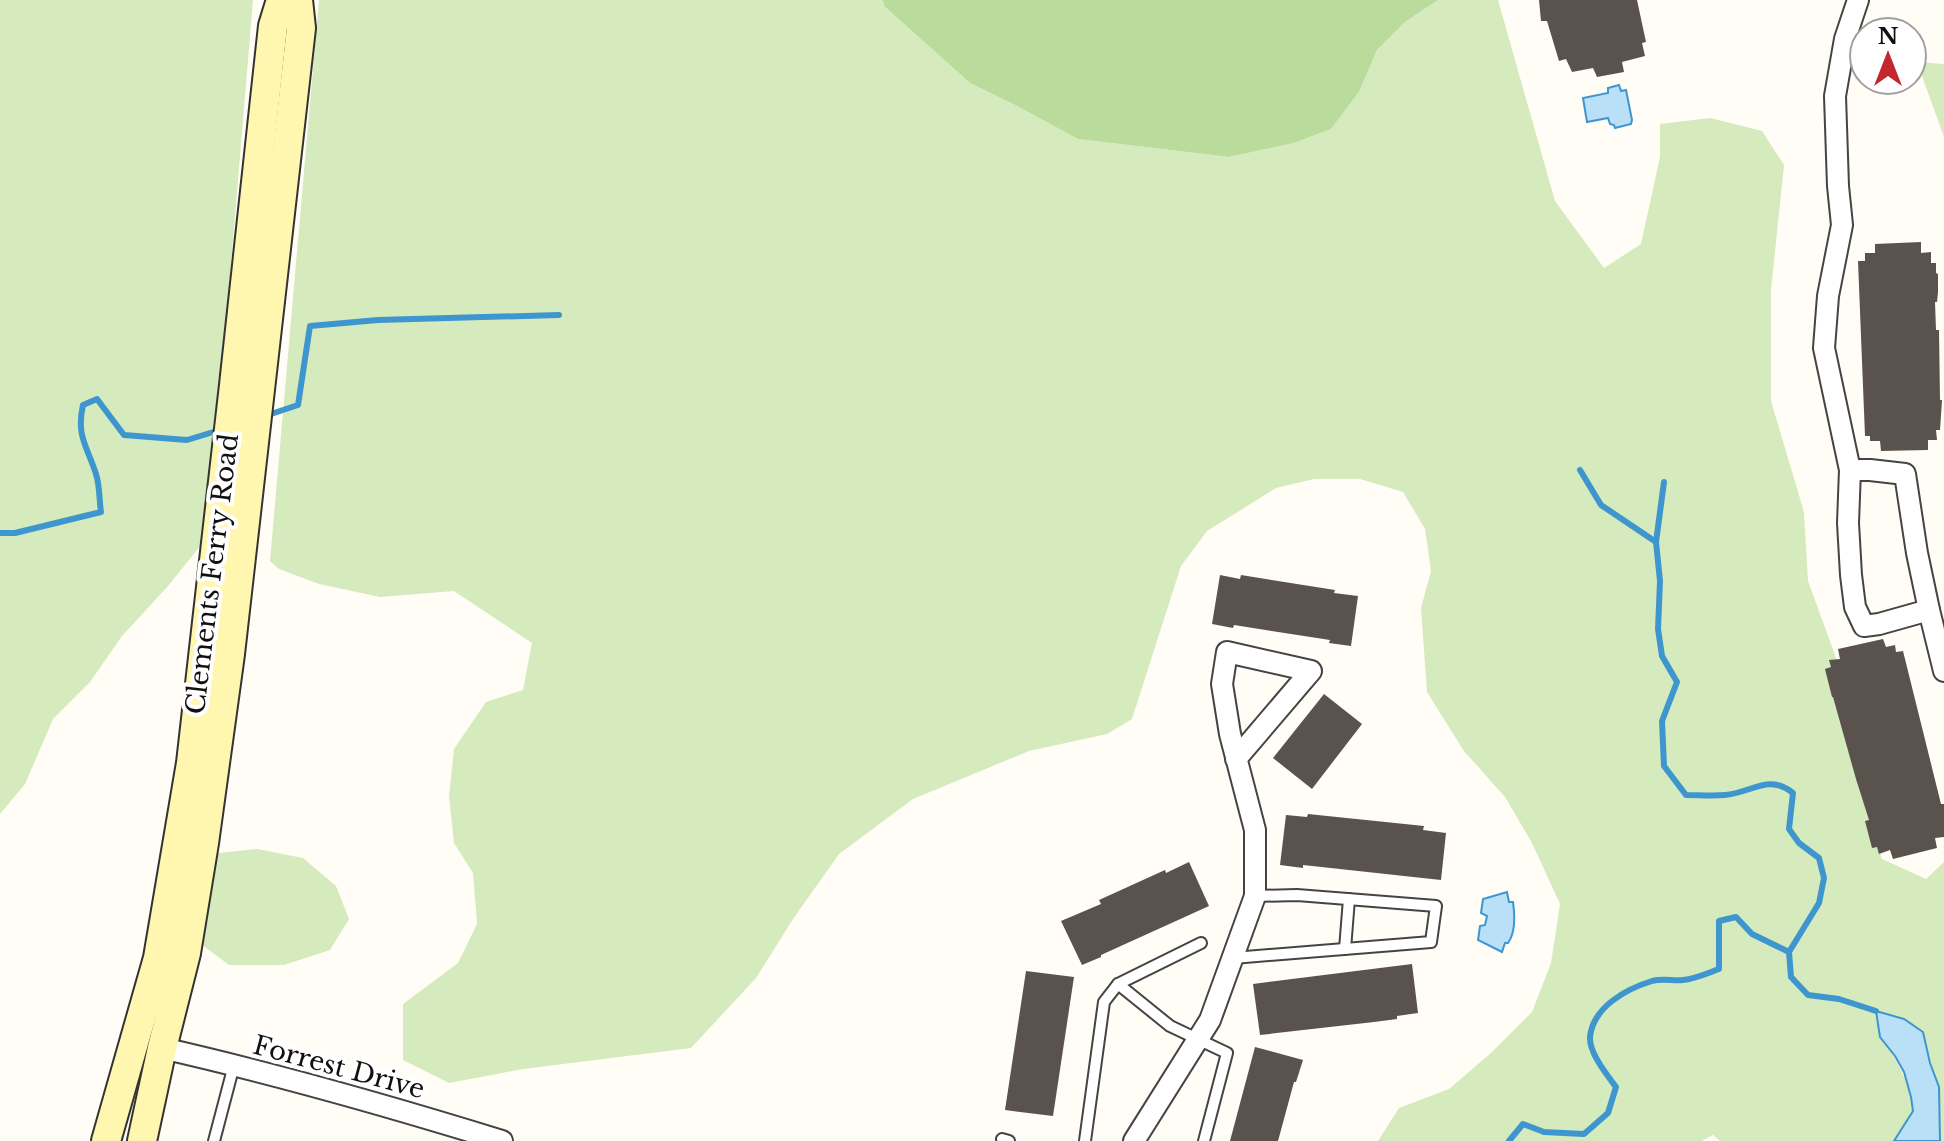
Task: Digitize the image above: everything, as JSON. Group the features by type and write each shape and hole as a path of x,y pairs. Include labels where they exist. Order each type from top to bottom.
{"main road":[{"name":"Clements Ferry Road","path":"247,387 273,26 281,0"},
{"name":"Clements Ferry Road","path":"106,1141 158,958 191,763 238,468 247,387 301,28 298,0"},
{"name":"Clements Ferry Road","path":"142,1141 186,953 204,843 230,654 238,468"}],"street":[{"path":"1858,0 1845,39 1835,96 1842,225 1828,296 1824,348 1850,470 1848,523 1855,607 1864,626 1929,610"},
{"path":"1850,470 1905,474 1917,553 1944,671"},
{"path":"1134,1141 1210,1020 1255,896 1255,830 1236,759 1230,734 1222,684 1227,652 1311,671 1236,759"},
{"name":"Forrest Drive","path":"162,1048 408,1112 502,1141"}],"lane":[{"path":"1233,958 1431,942 1436,906 1297,895 1255,896"},
{"path":"1345,949 1349,899"},
{"path":"1085,1141 1104,1002 1118,984 1201,943"},
{"path":"1118,984 1170,1026 1227,1053 1204,1141"},
{"path":"214,1141 234,1065"}],"green space":[{"path":"0,0 253,0 210,516 205,540 122,636 90,682 53,719 25,784 0,814"},
{"path":"319,0 883,0 884,6 970,83 1078,139 1229,157 1294,143 1331,129 1359,92 1377,50 1405,22 1438,0 1498,0 1555,201 1604,268 1641,244 1660,157 1660,124 1710,118 1762,131 1784,165 1771,290 1771,401 1804,512 1808,581 1835,655 1867,812 1882,859 1926,879 1944,862 1944,1141 1940,1141 1939,1087 1930,1063 1880,1037 1902,1072 1913,1111 1894,1141 1720,1141 1713,1135 1702,1141 1378,1141 1399,1108 1449,1089 1532,1012 1551,963 1560,904 1532,843 1505,797 1464,751 1427,692 1421,608 1431,571 1425,529 1403,492 1360,479 1314,479 1276,488 1207,531 1181,566 1132,719 1107,734 1029,751 913,799 839,854 756,978 691,1048 523,1069 449,1083 403,1060 403,1004 458,963 477,924 473,873 454,843 449,797 454,749 486,702 523,690 532,643 454,591 380,597 319,584 279,569 270,561"},
{"path":"883,0 1438,0 1405,22 1377,50 1359,92 1331,129 1294,143 1229,157 1078,139 970,83 884,6"},
{"path":"1928,63 1944,64 1944,137 1928,93"},
{"path":"257,849 303,858 336,886 349,919 330,950 284,965 229,965 197,941 210,854"}],"water":[{"path":"1619,85 1621,91 1626,90 1631,124 1615,128 1608,118 1587,122 1583,98 1608,93 1608,88"},
{"path":"1507,892 1509,902 1513,902 1514,924 1511,939 1505,943 1502,952 1478,940 1480,926 1485,925 1487,916 1481,913 1483,899"},
{"path":"1876,1011 1904,1019 1923,1032 1939,1087 1940,1141 1894,1141 1913,1111 1904,1072 1880,1037"}],"building":[{"path":"1539,0 1637,0 1646,42 1642,43 1645,56 1622,62 1624,72 1597,77 1593,68 1572,72 1566,59 1559,61 1547,21 1541,21"},
{"path":"1921,242 1921,253 1931,252 1931,263 1936,263 1938,274 1935,302 1942,400 1940,430 1936,430 1937,440 1928,440 1928,450 1881,451 1880,441 1870,441 1870,436 1865,436 1858,261 1865,261 1865,253 1875,253 1875,244"},
{"path":"1220,575 1240,579 1241,575 1358,596 1351,646 1329,643 1330,640 1212,624"},
{"path":"1883,639 1886,647 1895,645 1896,652 1903,651 1941,804 1944,804 1944,837 1935,838 1937,848 1893,859 1890,850 1879,854 1877,847 1872,848 1865,821 1869,820 1825,669 1831,667 1829,660 1840,659 1838,649"},
{"path":"1324,694 1362,724 1312,789 1273,758"},
{"path":"1308,814 1424,826 1423,830 1446,833 1441,880 1280,865 1286,815 1307,817"},
{"path":"1189,862 1209,906 1082,965 1061,921 1101,904 1099,900"},
{"path":"1412,964 1418,1013 1397,1016 1397,1019 1260,1035 1253,984"},
{"path":"1026,971 1074,977 1053,1116 1005,1110"},
{"path":"1255,1047 1303,1060 1278,1141 1230,1141"}],"waterway":[{"path":"265,416 298,405 310,326 378,320 559,315"},
{"path":"0,533 15,533 101,512 97,479 82,433 83,405 97,399 124,435 187,440 220,430"},
{"path":"1580,470 1601,505 1656,542"},
{"path":"1664,482 1656,542 1660,581 1658,629 1662,656 1677,682 1662,721 1664,766 1686,795 1734,794 1768,784 1784,787 1793,793 1789,829 1799,843 1819,858 1824,878 1819,903 1789,952 1791,977 1808,995 1839,999 1876,1011"},
{"path":"1509,1141 1523,1124 1544,1132 1584,1134 1608,1113 1616,1087 1599,1064 1590,1043 1592,1026 1597,1017 1612,1001 1642,984 1656,980 1688,979 1719,969 1719,921 1736,917 1752,934 1789,952"}]}
